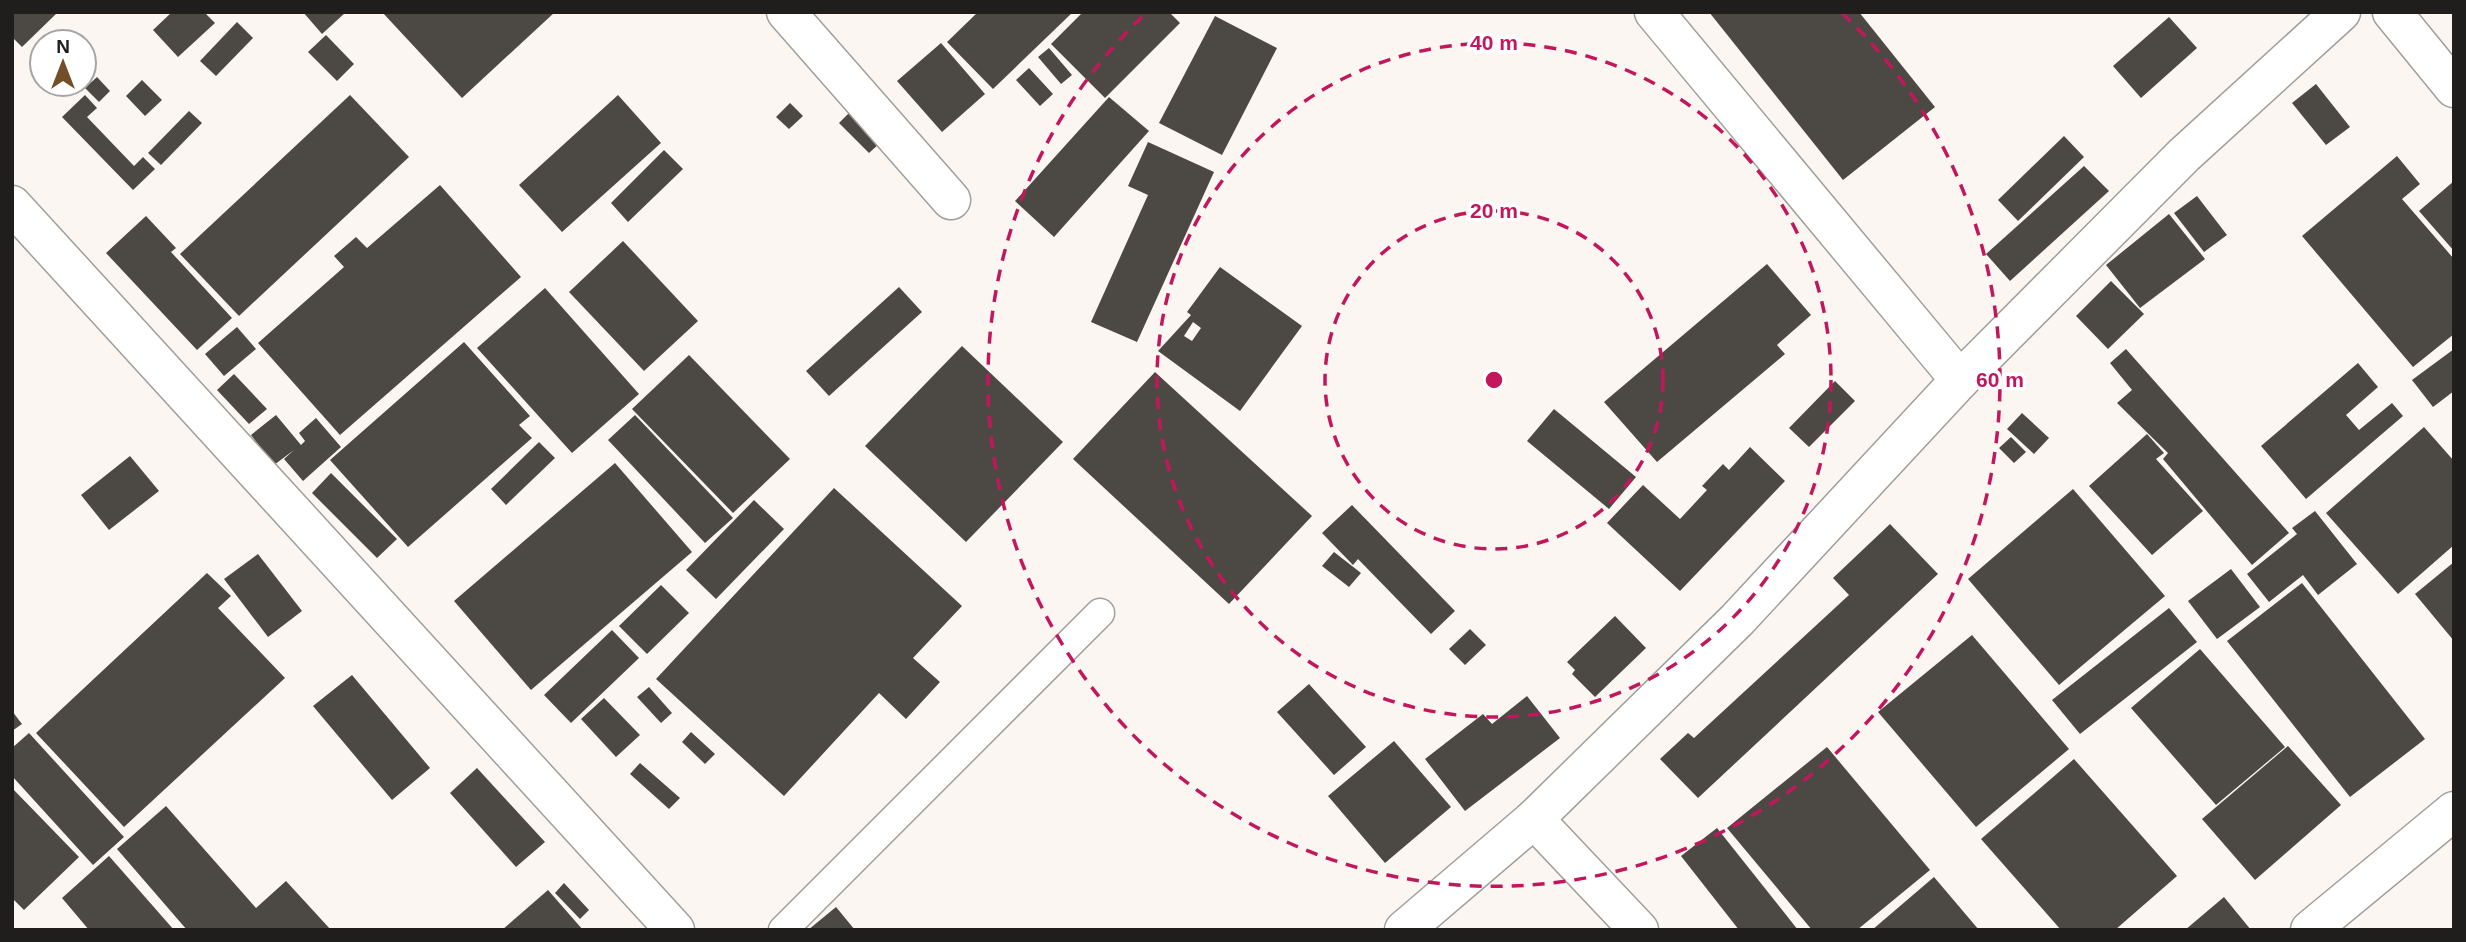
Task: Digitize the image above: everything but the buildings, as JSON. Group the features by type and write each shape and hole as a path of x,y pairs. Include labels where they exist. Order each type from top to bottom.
{"street":[{"path":"786,12 951,200"},
{"path":"1654,12 1960,380"},
{"path":"2392,12 2454,88"},
{"path":"1404,930 1534,819 1737,620 1960,380 2184,155 2332,15"},
{"path":"12,205 675,930"},
{"path":"2310,930 2454,811"},
{"path":"1534,819 1639,930"}],"lane":[{"path":"783,930 1100,613"}]}
